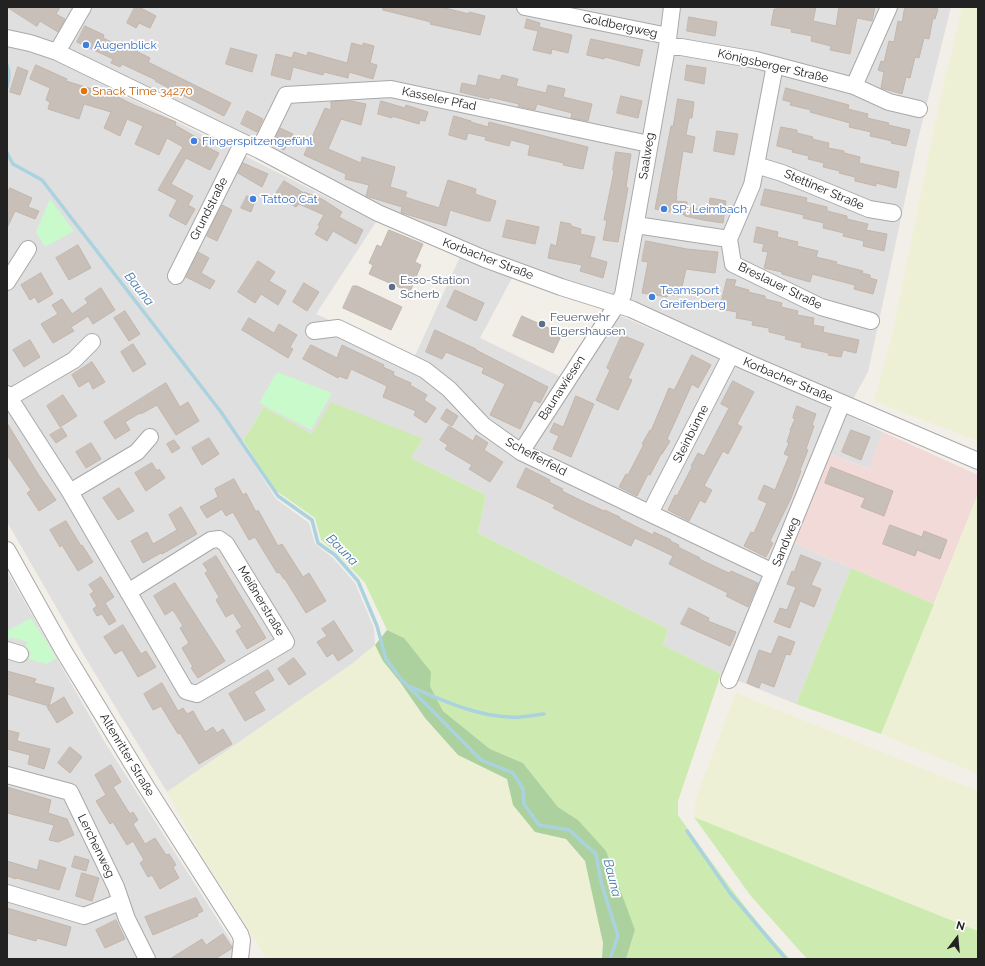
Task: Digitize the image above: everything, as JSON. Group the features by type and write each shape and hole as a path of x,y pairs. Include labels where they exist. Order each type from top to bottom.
{"street":[{"path":"57,52 83,7"},
{"name":"Goldbergweg","path":"525,7 667,41"},
{"name":"Saalweg","path":"617,304 624,295 672,7"},
{"path":"854,86 889,7"},
{"name":"Korbacher Straße","path":"7,38 30,43 57,52 259,150 378,213 442,241 485,259 554,284 632,309 731,355 978,461"},
{"name":"Königsberger Straße","path":"667,41 681,47 756,60 854,86 889,102 919,109"},
{"path":"636,225 729,239 752,185 775,65"},
{"name":"Kasseler Pfad","path":"259,150 286,95 391,89 649,144"},
{"name":"Grundstraße","path":"176,276 243,142"},
{"name":"Stettiner Straße","path":"756,165 782,172 869,209 893,213"},
{"name":"Breslauer Straße","path":"729,239 733,264 822,306 871,321"},
{"path":"7,282 28,249"},
{"name":"Baunawiesen","path":"521,452 617,304"},
{"name":"Schefferfeld","path":"314,331 338,328 425,370 449,389 483,425 521,452 650,512 773,572"},
{"path":"8,396 74,360 92,342"},
{"name":"Steinbünne","path":"650,512 731,355"},
{"name":"Meißnerstraße","path":"8,396 70,492 128,592 186,691 197,694 286,642 226,544 219,540 211,540 128,592"},
{"name":"Sandweg","path":"729,680 842,403"},
{"path":"70,492 136,452 150,437"},
{"name":"Altenritter Straße","path":"7,550 63,650 147,788 240,934 242,940 240,959"},
{"name":"Lerchenweg","path":"7,775 70,792 116,888 127,919 147,959"},
{"path":"7,893 84,916 120,902"}],"shaded area":[{"path":"7,7 951,7 918,139 868,372 853,399 610,300 381,211 72,51 17,31 7,33"},
{"path":"15,47 56,61 376,222 316,314 414,358 460,257 512,278 480,338 563,378 607,310 841,412 883,432 869,469 825,452 789,541 851,568 796,704 721,674 663,645 668,629 478,533 486,495 411,458 423,439 312,434 264,407 241,443 276,499 309,523 315,544 333,558 355,583 374,628 375,645 352,664 167,792 85,657 7,522 7,48"},
{"path":"883,432 978,475 978,494 934,604 789,541 825,452 868,469"},
{"path":"7,571 104,741 233,944 235,949 230,959 7,959"}],"green space":[{"path":"962,7 978,7 978,441 874,401 893,331 937,114"},
{"path":"50,199 74,231 45,247 36,232"},
{"path":"277,372 332,393 311,430 259,403"},
{"path":"331,402 423,439 411,458 486,495 478,533 668,629 663,645 721,674 678,801 678,815 718,871 760,925 790,959 626,959 635,930 578,820 558,807 523,763 490,749 443,711 404,638 387,630 365,583 337,553 321,540 315,518 275,490 243,440 264,407 312,434"},
{"path":"978,494 978,774 881,734"},
{"path":"851,568 934,604 881,734 796,704"},
{"path":"31,618 57,658 46,664 29,659 31,652 25,650 27,642 11,637 9,640 7,636 7,631"},
{"path":"387,630 404,638 431,672 430,686 443,711 490,749 523,763 558,807 578,820 606,851 635,930 626,959 602,959 603,943 585,861 566,839 535,832 513,805 507,779 458,755 425,718 400,682 383,661 375,645"},
{"path":"375,645 383,661 400,682 425,718 458,755 507,779 513,805 535,831 566,839 585,861 593,891 603,943 602,959 267,959 201,854 167,792 352,664"},
{"path":"736,693 978,791 978,931 694,817 696,797"},
{"path":"694,817 978,931 978,959 807,959 750,895"}],"building":[{"path":"7,7 60,7 56,14 65,19 58,32 40,21 37,26"},
{"path":"135,7 139,7 156,16 150,28 139,23 136,28 127,23"},
{"path":"383,7 441,7 469,14 469,12 485,16 480,35 430,24 431,22 383,10"},
{"path":"778,7 816,7 813,21 836,26 839,7 875,7 872,21 857,18 850,54 830,50 831,46 811,41 812,36 791,32 792,29 771,25 774,9 777,9"},
{"path":"905,7 930,7 938,9 935,19 933,18 929,39 924,38 919,58 915,57 910,78 906,77 902,94 881,88 884,72 878,70 881,61 884,62 889,41 894,42 898,21 902,22"},
{"path":"689,17 717,22 715,36 687,31"},
{"path":"527,19 540,23 539,27 572,35 568,53 552,49 551,54 533,50 538,31 525,28"},
{"path":"85,26 104,35 103,38 131,51 132,49 150,58 148,62 231,103 224,116 122,64 120,67 111,63 113,59 77,42"},
{"path":"591,39 643,50 639,66 605,57 604,59 587,55"},
{"path":"352,43 363,46 363,43 374,46 370,63 377,65 373,79 349,72 348,78 324,72 323,75 293,67 290,80 271,75 276,54 292,58 294,52 307,56 308,52 347,63"},
{"path":"231,48 257,55 252,72 226,64"},
{"path":"36,65 67,79 66,81 118,97 176,122 175,125 201,140 199,143 219,153 210,170 186,158 171,184 193,196 188,205 195,209 186,225 169,216 177,200 158,190 183,147 167,138 159,155 135,144 143,126 127,119 120,136 104,128 111,112 84,104 79,119 48,109 50,102 46,100 50,88 30,79"},
{"path":"687,65 706,68 704,84 685,80"},
{"path":"18,67 28,71 20,95 10,92"},
{"path":"479,75 500,80 502,75 518,79 516,86 546,93 548,85 565,89 563,97 592,104 588,121 571,118 572,113 537,104 535,110 518,106 519,104 460,92 462,83 476,86"},
{"path":"786,88 849,105 848,109 868,114 867,118 910,130 906,146 870,136 871,132 849,127 850,123 810,112 811,110 790,105 791,102 783,100"},
{"path":"621,96 642,101 638,118 617,113"},
{"path":"678,99 694,102 692,118 689,118 686,135 695,137 692,153 683,151 676,201 687,202 687,207 708,211 710,198 726,201 723,223 655,209 671,126 673,126"},
{"path":"351,101 366,104 361,125 341,119 328,149 361,163 362,157 395,167 390,187 407,192 405,197 439,208 448,180 476,189 475,194 496,201 490,221 450,210 446,226 402,213 402,207 366,196 369,185 345,179 346,174 304,155 325,108 331,110 331,102"},
{"path":"381,101 405,108 406,105 428,112 425,121 420,120 419,124 392,116 392,118 378,114"},
{"path":"247,111 263,119 257,132 241,124"},
{"path":"454,116 488,127 489,122 588,147 583,169 528,155 530,145 511,140 509,146 485,140 486,137 468,133 466,140 449,135"},
{"path":"781,127 797,130 797,133 813,137 812,139 829,143 828,148 844,151 844,153 860,157 859,163 899,172 896,188 876,183 876,186 855,181 855,177 839,173 840,171 823,167 824,163 808,159 809,156 792,152 793,150 777,146"},
{"path":"280,128 293,134 284,150 272,144"},
{"path":"717,131 738,134 734,155 714,151"},
{"path":"616,152 631,154 626,187 628,188 618,242 603,240 607,220 604,220 614,171"},
{"path":"243,163 268,174 262,187 238,173"},
{"path":"284,181 304,193 322,199 342,212 339,217 363,230 356,244 333,231 327,241 315,234 324,215 299,204 296,207 275,195"},
{"path":"10,188 32,198 28,207 39,211 35,219 15,211 7,228 7,196"},
{"path":"765,189 807,198 806,202 827,207 827,211 847,216 847,219 868,224 866,230 887,234 884,251 863,246 864,241 843,236 844,233 823,228 824,223 803,218 804,215 761,205"},
{"path":"247,196 255,201 251,212 241,208"},
{"path":"222,205 232,210 217,241 207,236"},
{"path":"507,220 539,227 535,244 503,237"},
{"path":"561,222 571,224 571,226 581,229 580,234 595,237 590,257 607,262 603,278 580,271 582,265 548,258 551,244 556,246"},
{"path":"757,227 778,232 777,237 798,242 797,246 818,251 816,257 837,262 836,264 863,271 862,273 870,275 870,278 877,280 873,294 854,289 855,285 812,274 810,282 782,274 782,272 764,268 768,252 762,251 764,244 754,242"},
{"path":"389,230 423,244 415,262 421,265 410,292 369,274 373,265 369,263 377,245 381,247"},
{"path":"646,241 687,249 718,252 715,273 686,269 680,296 668,294 667,297 642,293 648,262 642,261"},
{"path":"78,245 91,268 69,280 56,258"},
{"path":"198,252 209,258 201,273 215,281 210,289 186,277"},
{"path":"258,261 275,272 269,281 286,291 278,305 261,294 255,303 238,292"},
{"path":"41,273 53,294 38,303 35,297 30,300 21,285"},
{"path":"727,279 736,280 734,286 749,290 748,292 765,296 765,299 782,303 781,307 798,311 797,315 814,318 813,325 824,327 823,332 859,340 856,353 843,350 841,357 828,355 829,353 801,347 802,343 785,339 786,336 769,332 769,328 752,325 753,321 736,318 737,312 720,309"},
{"path":"304,283 319,292 307,311 293,302"},
{"path":"353,286 357,286 402,307 391,330 343,308"},
{"path":"101,288 115,310 93,324 88,316 71,327 74,331 53,343 41,324 58,314 52,305 62,299 72,314 88,303 85,299"},
{"path":"455,290 484,303 476,321 447,307"},
{"path":"125,311 140,334 129,341 114,318"},
{"path":"522,316 562,334 553,353 513,336"},
{"path":"249,318 274,333 279,324 297,335 290,347 293,349 288,358 242,330"},
{"path":"435,330 476,349 548,387 540,403 534,400 520,429 490,415 505,384 482,373 484,368 446,352 442,359 426,352"},
{"path":"622,335 644,344 628,378 632,380 618,410 596,400 610,370 607,368"},
{"path":"30,340 40,357 24,367 13,350"},
{"path":"133,344 146,364 133,372 121,352"},
{"path":"311,345 337,358 342,345 384,365 383,367 394,372 393,375 411,383 410,385 427,395 424,400 436,408 426,423 414,415 416,411 383,397 387,386 351,369 347,379 339,376 338,378 303,359"},
{"path":"692,355 711,365 698,388 692,384 667,439 670,441 650,475 648,474 637,496 619,487 626,474 628,475 644,444 642,444 650,430 651,431 669,388 674,390"},
{"path":"92,362 105,382 93,389 89,381 79,387 72,375"},
{"path":"733,381 754,392 737,424 742,427 728,454 723,451 704,486 712,490 705,503 700,500 689,521 668,510 675,495 677,496 698,453 704,456 729,408 721,404"},
{"path":"166,383 180,407 188,402 199,421 176,435 157,405 125,422 130,430 115,439 104,422"},
{"path":"63,395 77,416 60,427 47,406"},
{"path":"576,396 594,404 571,457 553,449 559,436 550,432 554,423 563,427"},
{"path":"797,406 816,414 812,425 814,426 806,449 808,450 800,470 801,471 791,498 770,541 773,543 766,557 744,546 751,532 754,533 767,503 758,499 764,485 775,490 789,456 784,454 789,443 787,442 795,419 793,418"},
{"path":"447,409 458,416 452,426 441,419"},
{"path":"7,423 38,474 56,500 39,511 27,493 31,490 7,455"},
{"path":"449,426 473,441 476,435 488,443 484,450 503,462 490,482 469,469 472,465 445,449 448,445 440,440"},
{"path":"62,428 67,436 56,443 50,435"},
{"path":"851,430 870,437 861,460 842,452"},
{"path":"209,438 219,454 202,465 192,448"},
{"path":"174,440 180,448 172,453 167,444"},
{"path":"91,443 101,459 86,468 76,452"},
{"path":"152,463 157,471 159,469 165,478 146,491 135,473"},
{"path":"831,467 893,491 884,516 861,507 865,498 825,483"},
{"path":"526,468 550,480 549,482 563,489 562,491 580,500 620,517 619,518 653,535 654,532 671,540 670,541 679,545 678,547 700,558 699,559 729,573 731,571 758,583 748,607 726,596 728,593 669,564 673,556 635,538 631,546 553,508 555,505 517,487"},
{"path":"234,479 243,495 246,493 256,512 258,510 278,546 282,544 303,577 309,573 326,601 306,613 285,579 279,572 277,573 255,537 249,540 233,512 226,516 222,509 207,518 200,507 218,497 215,489"},
{"path":"119,488 134,511 118,520 103,498"},
{"path":"181,507 197,534 143,563 131,541 147,532 153,544 177,530 169,515"},
{"path":"66,521 81,546 82,545 93,562 78,571 62,545 60,547 50,530"},
{"path":"890,525 922,537 924,531 947,540 940,559 917,550 915,556 883,544"},
{"path":"801,555 821,563 811,585 821,589 814,607 800,601 790,628 774,622 780,608 787,610 796,587 787,584"},
{"path":"216,556 266,638 247,649 236,631 242,627 233,613 226,617 216,600 219,597 205,573 208,571 203,564"},
{"path":"101,577 114,597 105,603 116,621 109,625 102,614 97,616 93,609 97,606 90,594 94,592 89,585"},
{"path":"175,583 225,661 198,678 191,668 193,667 182,648 189,643 180,628 183,626 173,610 165,615 154,596"},
{"path":"689,608 709,618 708,621 736,632 730,646 681,624"},
{"path":"334,621 353,651 338,661 333,653 327,657 317,642 327,636 322,629"},
{"path":"123,625 141,654 146,651 156,667 138,677 122,650 115,654 104,637"},
{"path":"779,636 795,642 790,655 786,654 774,687 761,682 759,688 747,683 759,650 771,654"},
{"path":"294,658 306,674 289,685 278,669"},
{"path":"268,670 274,680 254,692 265,710 245,721 229,694"},
{"path":"7,671 36,679 34,683 54,688 49,706 7,694"},
{"path":"162,683 178,711 183,708 187,714 193,711 205,732 213,727 217,733 223,729 232,744 199,764 161,706 153,710 144,694"},
{"path":"64,697 73,713 57,723 47,707"},
{"path":"7,730 19,733 17,741 50,749 44,769 28,764 30,755 7,749"},
{"path":"70,747 82,757 70,773 58,763"},
{"path":"111,765 121,782 113,787 130,814 133,812 138,820 133,824 145,844 155,838 166,855 169,854 176,865 173,867 179,878 160,889 152,875 148,877 140,863 144,860 133,841 127,845 113,822 110,824 96,801 106,795 95,775"},
{"path":"7,787 51,800 48,813 67,819 74,835 58,842 49,840 54,825 7,813"},
{"path":"75,856 89,860 86,871 72,867"},
{"path":"40,860 66,868 59,890 7,876 7,861 37,870"},
{"path":"82,873 99,878 92,901 76,896"},
{"path":"196,898 203,911 197,914 198,916 153,935 145,917"},
{"path":"7,908 71,927 66,946 37,938 36,941 7,933"},
{"path":"116,920 125,939 105,948 96,930"},
{"path":"223,934 232,947 215,959 170,959 202,939 206,945"}],"waterway":[{"name":"Bauna","path":"7,65 9,70 7,87"},
{"name":"Bauna","path":"7,153 13,164 42,180 221,412 278,496 312,520 318,543 335,555 358,581 377,626 386,659 401,679 481,760 513,773 523,789 524,804 539,825 569,830 596,854 601,882 618,936 610,959"},
{"path":"411,687 459,706 485,714 514,717 544,714"},
{"path":"687,831 730,893 786,959"}],"place":[{"name":"Augenblick","path":"86,45"},
{"name":"Snack Time 34270","path":"84,91"},
{"name":"Fingerspitzengefühl","path":"194,141"},
{"name":"Tattoo Cat","path":"253,199"},
{"name":"SP: Leimbach","path":"664,209"},
{"name":"Esso-Station Scherb","path":"392,287"},
{"name":"Teamsport Greifenberg","path":"652,297"},
{"name":"Feuerwehr Elgershausen","path":"542,324"}]}
